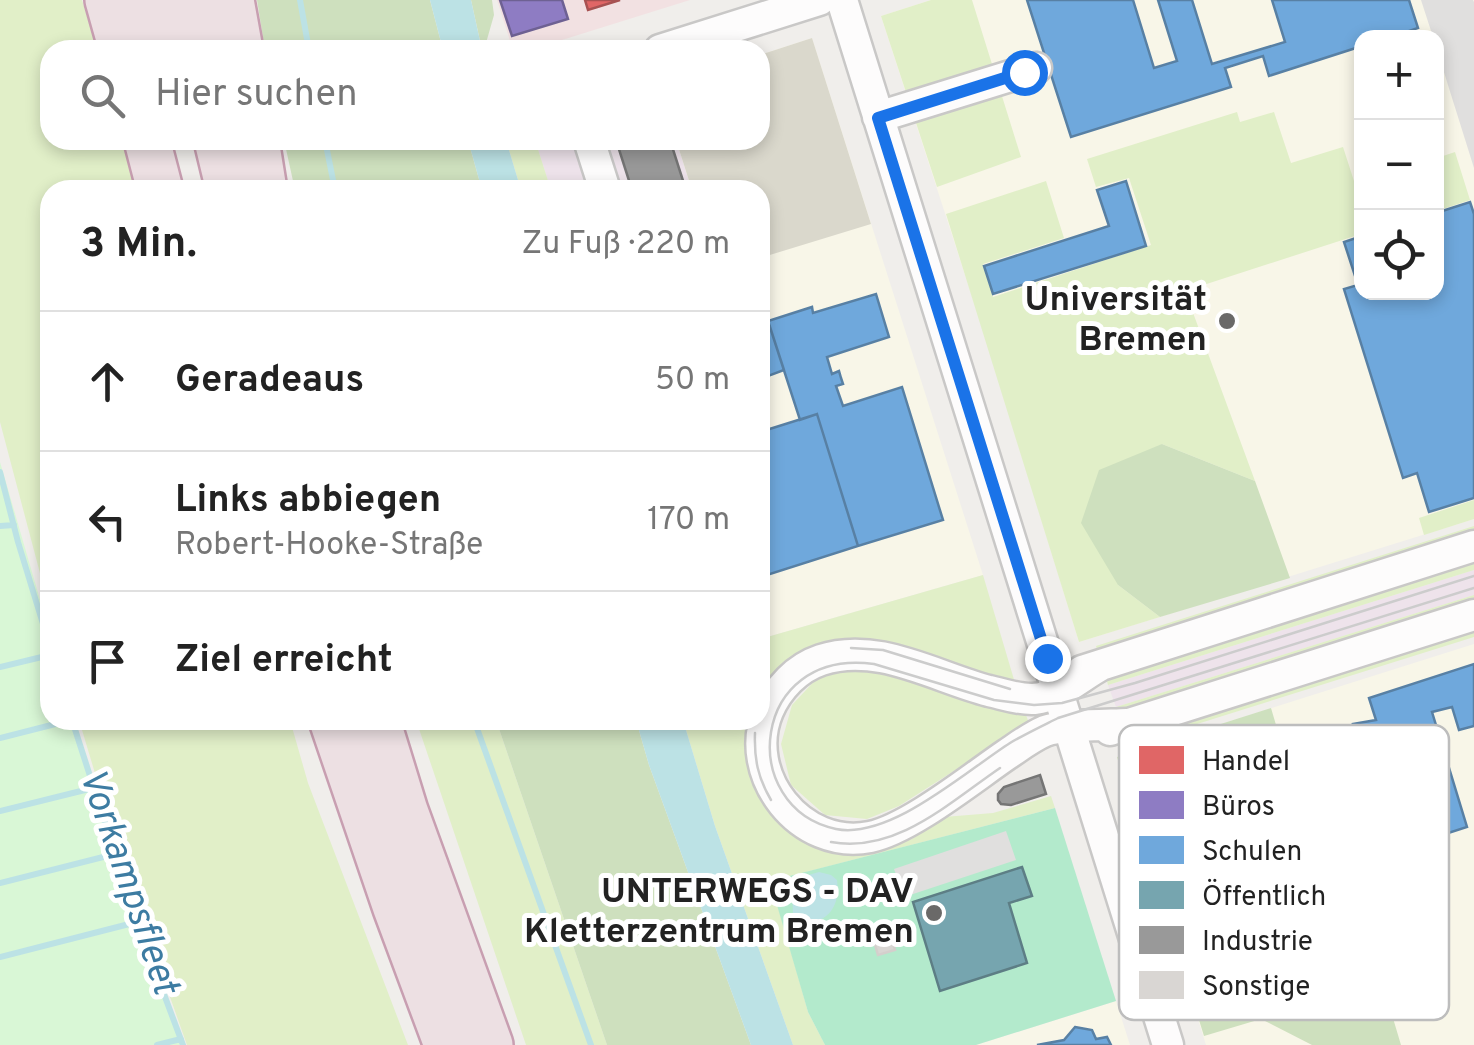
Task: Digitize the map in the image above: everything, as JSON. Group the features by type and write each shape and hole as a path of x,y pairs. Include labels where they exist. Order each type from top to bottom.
{"highway":[{"path":"108,0 119,40"},
{"path":"147,0 155,40"},
{"path":"188,0 196,40"},
{"path":"231,0 238,40"},
{"path":"149,150 157,180"},
{"path":"177,150 183,180"},
{"path":"220,150 227,180"},
{"path":"258,150 262,180"},
{"path":"335,730 447,1045"},
{"path":"379,730 490,1045"}],"street":[{"path":"692,40 819,0"},
{"path":"842,0 1119,887"},
{"path":"878,118 1036,68"},
{"path":"592,150 603,180"},
{"path":"770,707 790,678 803,668 833,656 860,654 1009,696 1034,698 1101,665 1474,546"},
{"path":"1122,725 1474,614"},
{"path":"763,730 764,769 780,801 808,826 853,838 891,830 916,816 1038,734 1052,729 1072,735 1119,726"},
{"path":"1160,1020 1168,1045"}],"shaded area":[{"path":"497,0 690,0 562,40 510,40"},
{"name":"Universität Bremen","path":"931,0 1474,0 1474,519 1079,642 881,16"},
{"path":"1421,0 1473,0 1474,168 1444,72 1444,30 1431,30"},
{"name":"Universität Bremen","path":"812,38 983,575 770,636 770,180 689,180 679,150 770,150 770,52"},
{"path":"812,38 871,224 770,255 770,180 689,180 679,150 770,150 770,52"},
{"path":"538,150 679,150 689,180 548,180"},
{"path":"1474,570 1474,595 1116,707 1108,685"},
{"path":"1474,644 1474,1045 1206,1045 1198,1020 1449,1020 1449,725 1218,725"},
{"path":"1006,831 1016,860 904,897 894,869"},
{"path":"1116,1001 1130,1045 976,1045"}],"green space":[{"path":"0,0 82,0 94,40 40,40 40,150 127,150 136,180 40,180 40,573 0,422"},
{"path":"257,0 430,0 440,40 263,40"},
{"path":"471,0 492,0 494,15 487,40 480,40"},
{"path":"931,0 972,0 1021,157 937,187 881,16"},
{"path":"1237,112 1240,122 1274,112 1291,163 1343,147 1354,181 1354,236 1185,291 1255,481 1162,444 1118,585 1160,617 1079,642 946,214 1046,181 1064,238 983,264 993,297 1151,245 1129,178 1096,187 1087,159"},
{"path":"286,150 471,150 479,180 293,180"},
{"path":"509,150 538,150 548,180 518,180"},
{"path":"1455,152 1470,200 1444,209 1444,156"},
{"path":"1162,444 1255,481 1290,578 1160,617 1118,585 1081,523 1099,470"},
{"path":"0,462 40,600 40,730 78,730 106,826 184,1045 0,1045"},
{"path":"1474,500 1474,519 1424,535 1419,518"},
{"path":"1474,526 1474,533 1100,659 1096,646"},
{"path":"1474,557 1474,570 1108,685 1105,674"},
{"path":"983,575 1015,683 869,639 843,641 770,689 770,636"},
{"path":"1474,595 1474,607 1120,718 1116,707"},
{"path":"1474,628 1474,637 1194,725 1153,725"},
{"path":"862,666 995,707 1024,710 1029,723 899,806 867,819 825,815 791,785 781,744 792,705 819,676"},
{"path":"1271,708 1276,725 1218,725"},
{"path":"82,730 293,730 308,783 408,1045 187,1045 119,853"},
{"path":"419,730 499,730 607,1045 526,1045"},
{"path":"499,730 639,730 751,1045 607,1045"},
{"path":"686,730 747,730 750,772 768,807 799,837 827,850 855,852 912,839 944,817 993,813 1051,796 1055,808 771,881 808,1012 825,1045 793,1045 715,826"},
{"name":"UNTERWEGS - DAV Kletterzentrum Bremen","path":"1055,808 1116,1001 976,1045 825,1045 808,1012 770,881"},
{"path":"1199,1020 1258,1020 1204,1036"},
{"path":"1263,1020 1394,1020 1401,1045 1312,1045"}],"water":[{"path":"430,0 471,0 480,40 440,40"},
{"path":"471,150 509,150 518,180 479,180"},
{"path":"639,730 686,730 715,826 793,1045 751,1045"},
{"path":"819,872 837,880 837,896 828,915 807,924 793,914 792,889 805,876"}],"building: Handel":[{"path":"585,0 620,0 588,10"}],"building: Büros":[{"path":"500,0 562,0 568,19 512,36"}],"building: Schulen":[{"path":"1027,0 1133,0 1154,68 1177,61 1158,0 1192,0 1212,64 1285,42 1272,0 1409,0 1418,28 1354,30 1354,49 1269,76 1263,56 1225,68 1231,87 1071,137"},
{"path":"1126,181 1146,246 993,294 984,266 1109,226 1097,190"},
{"path":"1470,202 1474,214 1474,498 1429,512 1417,473 1403,478 1344,289 1354,286 1354,300 1444,300 1444,210"},
{"path":"1354,239 1354,273 1344,242"},
{"path":"876,294 889,337 827,357 832,374 839,371 843,384 836,386 843,406 902,387 943,520 858,546 817,414 800,420 770,327 770,320 812,307 813,313"},
{"path":"770,327 784,370 770,375"},
{"path":"817,414 858,546 770,574 770,429"},
{"path":"1474,664 1474,726 1459,730 1452,707 1432,712 1436,725 1353,725 1376,720 1369,698"},
{"path":"1449,768 1467,827 1449,833"},
{"path":"1075,1027 1092,1030 1096,1039 1107,1037 1111,1045 1037,1045 1064,1040"}],"building: Öffentlich":[{"name":"UNTERWEGS - DAV Kletterzentrum Bremen","path":"1022,867 1032,896 1009,903 1027,963 940,991 913,902"}],"building: Industrie":[{"path":"619,150 673,150 683,180 629,180"},
{"path":"1040,775 1046,794 1011,805 998,800 1004,787"}],"building: Sonstige":[{"path":"888,926 895,950 878,955 871,931"}],"waterway":[{"path":"300,0 307,40"},
{"path":"327,150 333,180"},
{"name":"Vorkampsfleet","path":"0,472 40,614"},
{"path":"0,526 14,525"},
{"path":"0,667 40,657"},
{"path":"0,738 40,728"},
{"name":"Vorkampsfleet","path":"75,730 137,922 183,1045"},
{"path":"478,730 591,1045"},
{"path":"0,811 93,788"},
{"path":"0,883 115,854"},
{"path":"0,957 137,922"},
{"path":"157,1045 181,1039"}],"tram line":[{"path":"1474,576 1062,703 1034,705 994,700 874,664 833,665 802,680 781,703 771,732 771,763 782,792 804,815 836,829 857,830 880,824 927,801 1010,743 1058,718 1474,588"},
{"path":"851,648 883,650 1010,689"},
{"path":"755,733 758,768 771,800"},
{"path":"831,842 855,844 900,833 942,810 1000,768"}],"place":[{"name":"Universität Bremen","path":"1227,321"},
{"name":"UNTERWEGS - DAV Kletterzentrum Bremen","path":"934,913"}],"route":[{"path":"1024,72 878,118 1047,658"}]}
